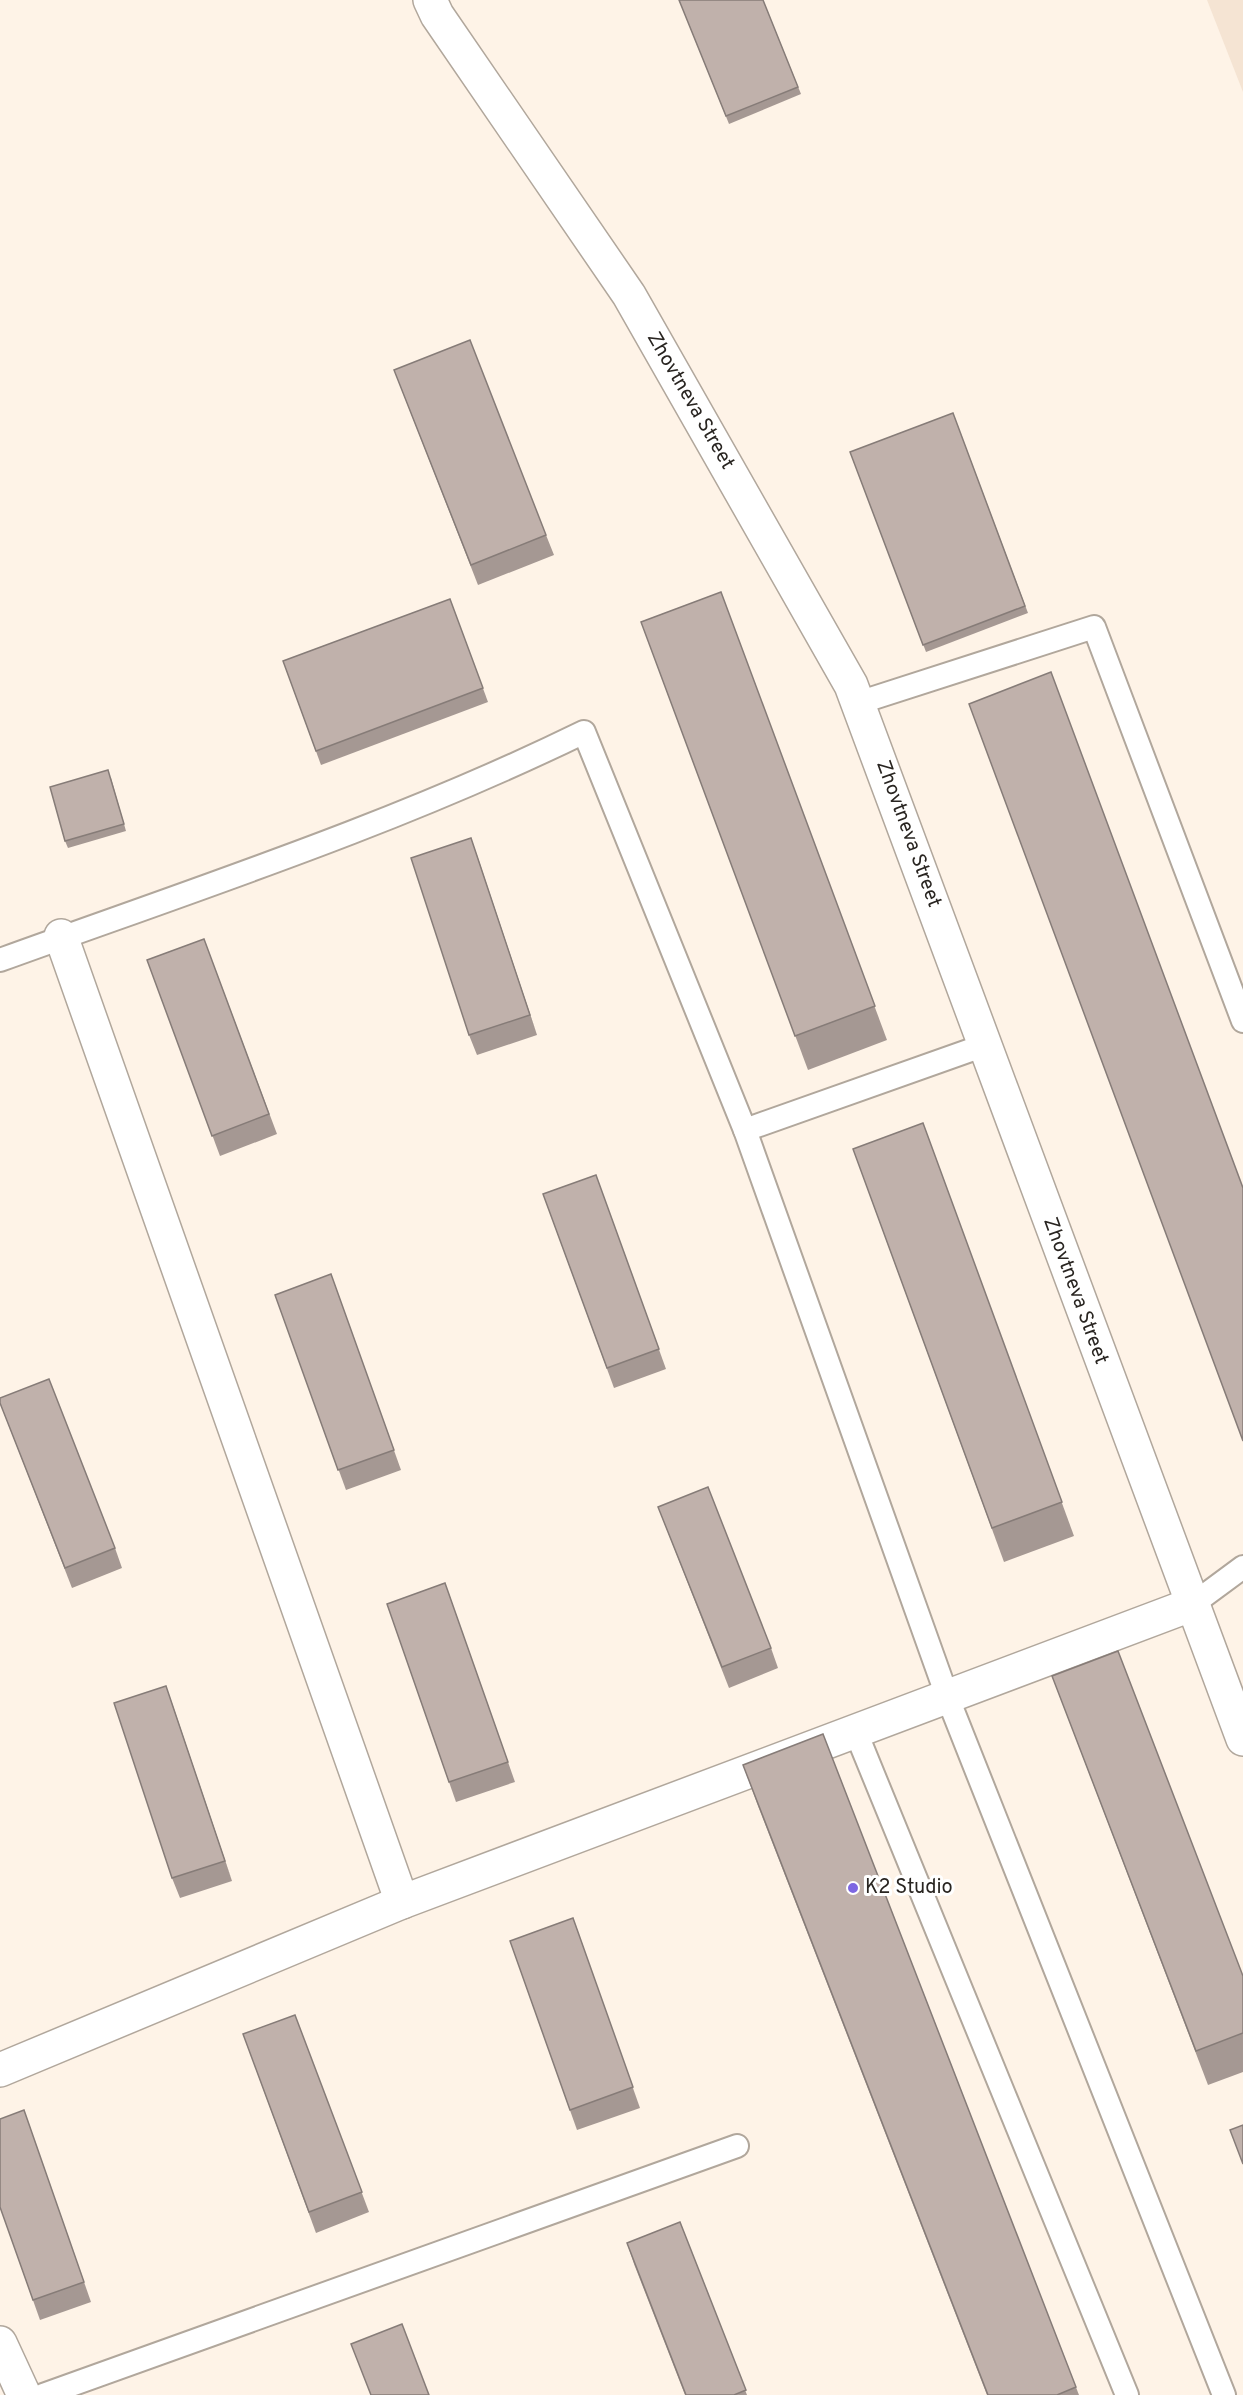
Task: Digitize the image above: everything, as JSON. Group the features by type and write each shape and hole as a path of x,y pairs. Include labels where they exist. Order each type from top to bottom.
{"street":[{"name":"Zhovtneva Street","path":"430,0 437,15 630,295 851,685 1243,1739"},
{"path":"62,936 402,1902"},
{"path":"0,2070 402,1902 1192,1604"},
{"path":"0,2343 24,2395"}],"lane":[{"path":"858,703 1094,627 1243,1021"},
{"path":"0,960 259,867 502,772 584,732 745,1130 947,1696 1224,2395"},
{"path":"745,1130 985,1045"},
{"path":"1192,1604 1243,1567"},
{"path":"855,1730 1127,2395"},
{"path":"43,2395 736,2146"}],"shaded area":[{"path":"1207,0 1243,0 1243,92"}],"building":[{"path":"679,0 763,0 798,87 726,116"},
{"path":"470,340 546,535 471,565 394,370"},
{"path":"953,413 1025,606 923,645 850,452"},
{"path":"721,592 875,1006 795,1036 641,622"},
{"path":"450,599 483,688 316,751 283,661"},
{"path":"1051,672 1243,1188 1243,1441 969,704"},
{"path":"108,770 124,824 65,841 50,787"},
{"path":"471,838 530,1015 469,1035 411,858"},
{"path":"204,939 269,1114 212,1136 147,960"},
{"path":"923,1123 1062,1502 992,1528 853,1149"},
{"path":"596,1175 659,1349 607,1368 543,1194"},
{"path":"331,1274 394,1450 338,1470 275,1295"},
{"path":"49,1379 115,1548 65,1568 0,1403 0,1398"},
{"path":"708,1487 771,1648 722,1667 658,1507"},
{"path":"445,1583 508,1762 449,1782 387,1604"},
{"path":"1118,1651 1243,1976 1243,2033 1196,2051 1052,1676"},
{"path":"166,1686 225,1861 172,1878 114,1703"},
{"path":"823,1734 1076,2387 1057,2395 988,2395 743,1765"},
{"path":"573,1918 633,2087 570,2110 510,1941"},
{"path":"295,2015 362,2192 309,2212 243,2034"},
{"path":"24,2110 84,2282 33,2300 0,2207 0,2119"},
{"path":"1243,2125 1243,2164 1230,2130"},
{"path":"680,2222 746,2390 734,2395 686,2395 627,2243"},
{"path":"402,2324 429,2395 371,2395 351,2344"}],"place":[{"name":"K2 Studio","path":"853,1888"}]}
